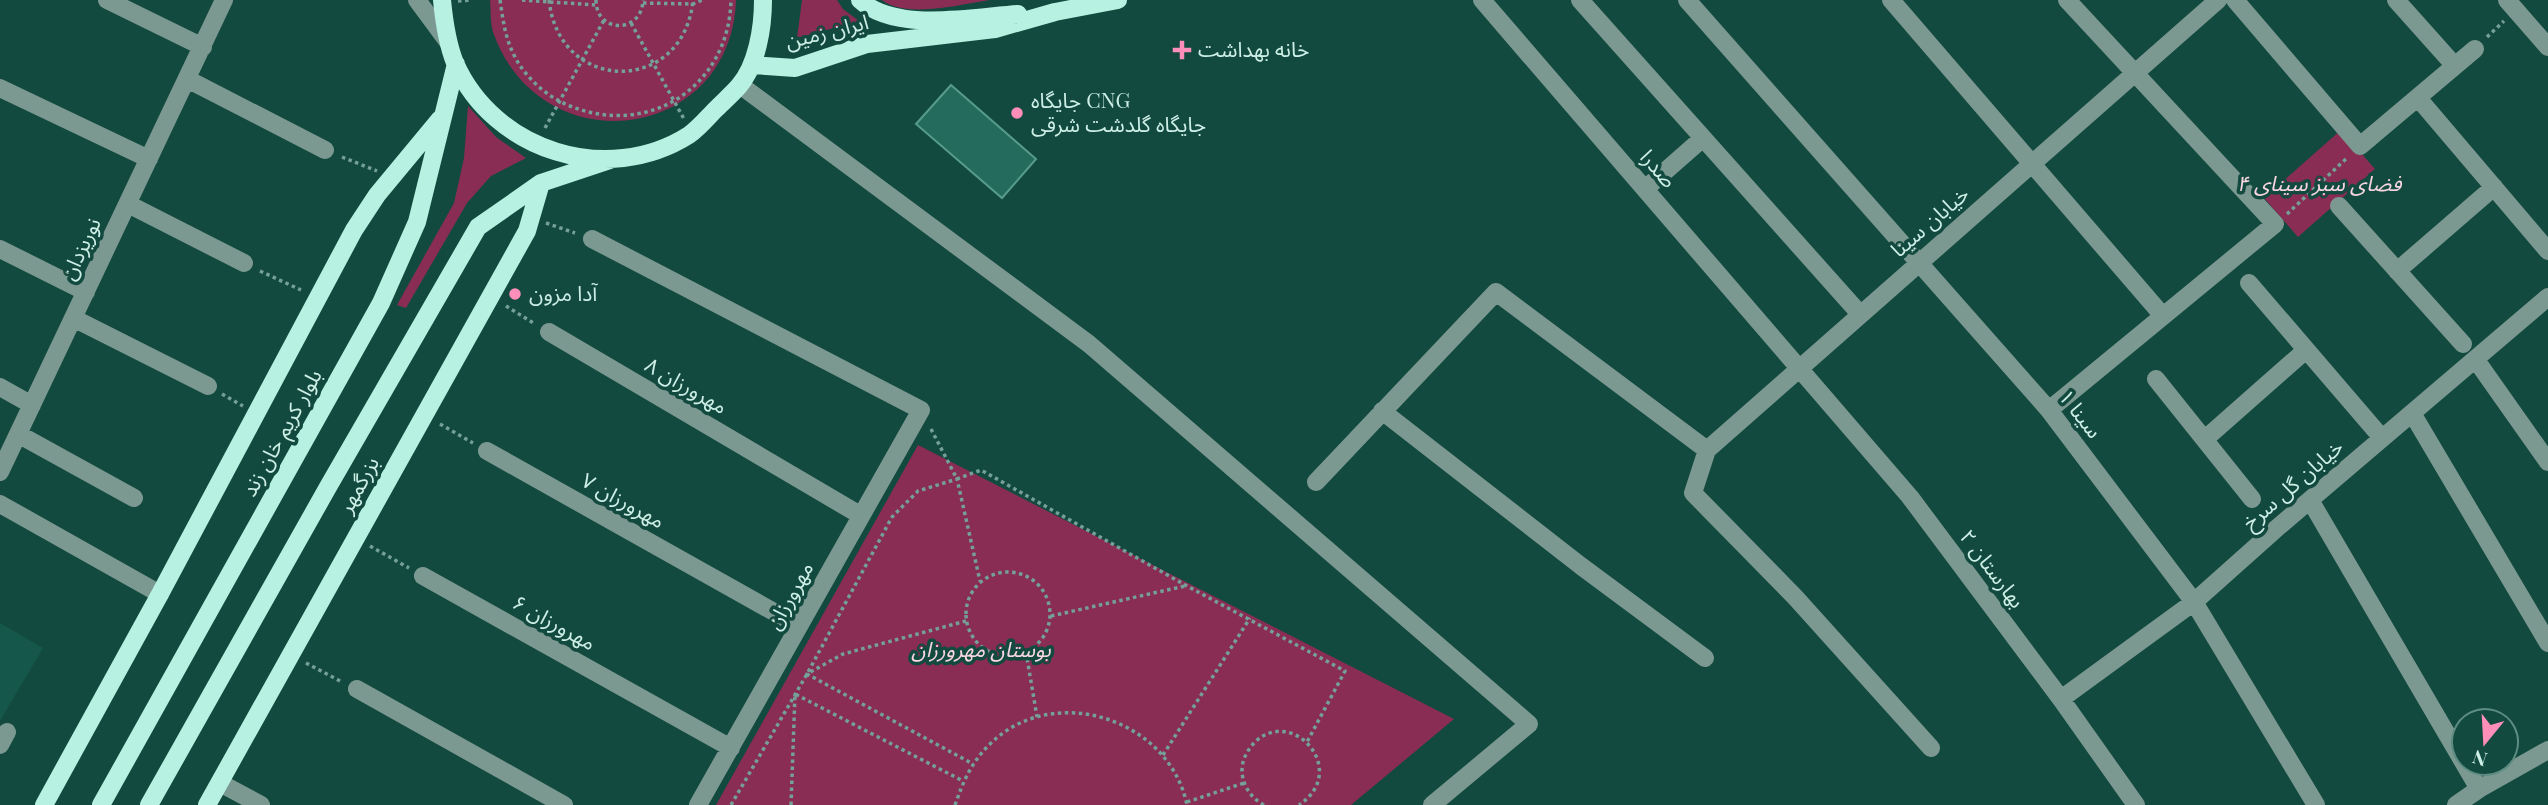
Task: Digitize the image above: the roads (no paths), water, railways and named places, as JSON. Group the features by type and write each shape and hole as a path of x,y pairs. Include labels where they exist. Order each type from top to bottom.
{"main road":[{"path":"443,0 448,42 456,64 476,98 503,126 537,146 572,157 610,160"},
{"path":"149,805 478,227 541,183 610,160 661,150 691,134 740,85 752,65 763,0"},
{"path":"860,0 870,10 912,21 1055,12"},
{"name":"ایران زمین","path":"752,65 795,68 867,44 995,29 1055,12 1118,0"},
{"name":"بلوار کریم خان زند","path":"100,805 381,303 417,222 456,64"},
{"path":"44,805 354,230 392,177 442,116"},
{"name":"بزرگمهر","path":"207,805 527,231 541,183"}],"street":[{"path":"107,0 203,47"},
{"name":"نوریزدان","path":"0,472 224,0"},
{"path":"417,0 448,42"},
{"name":"صدرا","path":"1482,0 1800,368"},
{"path":"1580,0 1860,314"},
{"name":"سینا ۱","path":"1687,0 2049,410 2194,602 2316,805"},
{"path":"1891,0 2163,316"},
{"path":"2049,410 2275,224 2067,0"},
{"name":"خیابان سینا","path":"1707,450 2218,0"},
{"path":"2235,0 2360,146 2475,49"},
{"path":"2396,0 2455,66"},
{"path":"2516,3 2548,47"},
{"path":"187,79 325,150"},
{"path":"740,85 1089,344 1529,724 1432,805"},
{"path":"0,88 149,159"},
{"path":"2418,98 2548,251"},
{"path":"1645,189 1703,138"},
{"path":"2397,271 2494,187"},
{"path":"128,204 244,263"},
{"path":"2339,206 2463,344"},
{"name":"مهرورزان","path":"592,239 921,410 698,805"},
{"path":"0,249 86,292"},
{"path":"2249,283 2382,438"},
{"path":"1316,482 1496,292 1707,450 1693,493 1795,597 1931,748"},
{"name":"خیابان گل سرخ","path":"2061,699 2194,602 2548,296"},
{"path":"74,318 208,386"},
{"name":"مهرورزان ۸","path":"549,332 860,515"},
{"path":"2205,439 2306,350"},
{"path":"2476,360 2548,462"},
{"name":"بهارستان ۲","path":"1800,368 1910,497 2061,699 2136,805"},
{"path":"2156,379 2252,499"},
{"path":"0,387 32,405"},
{"path":"1382,411 1704,658"},
{"path":"2412,413 2548,643"},
{"path":"18,435 134,498"},
{"name":"مهرورزان ۷","path":"487,451 799,626"},
{"path":"2310,500 2479,789"},
{"path":"0,504 160,594"},
{"name":"مهرورزان ۶","path":"423,576 731,748"},
{"path":"357,689 564,805"},
{"path":"2456,805 2548,750"},
{"path":"220,783 261,805"}],"place":[{"name":"خانه بهداشت","path":"1182,50"},
{"name":"جایگاه CNG جایگاه گلدشت شرقی","path":"1017,113"},
{"name":"آدا مزون","path":"515,294"}],"park label":[{"name":"فضای سبز سینای ۴","path":"2319,184"},
{"name":"بوستان مهرورزان","path":"981,650"}]}
